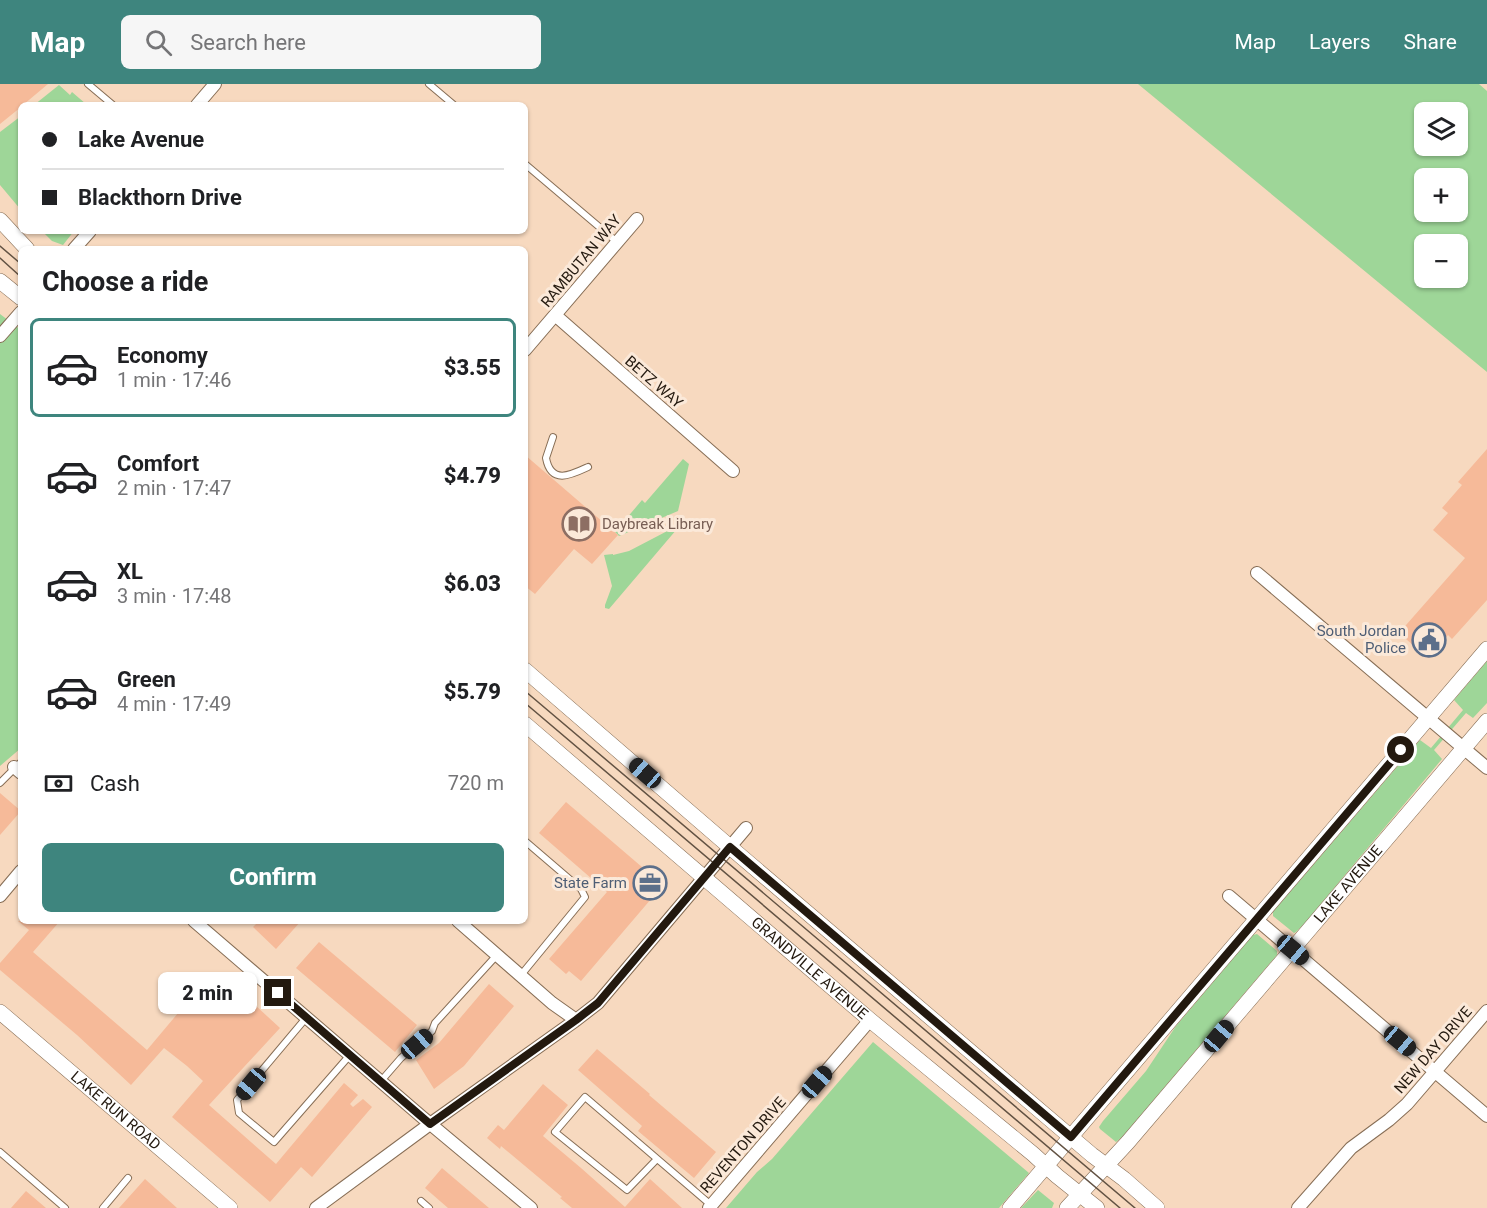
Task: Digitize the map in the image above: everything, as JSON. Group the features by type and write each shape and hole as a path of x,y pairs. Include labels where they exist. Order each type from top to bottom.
{"street":[{"path":"200,102 215,84"},
{"name":"RAMBUTAN WAY","path":"528,346 637,219"},
{"path":"0,220 24,246"},
{"path":"77,246 87,234"},
{"path":"0,281 18,296"},
{"path":"0,336 18,315"},
{"name":"BETZ WAY","path":"555,315 733,471"},
{"path":"1257,573 1487,768"},
{"path":"1011,1208 1487,649"},
{"path":"528,673 730,847 1157,1208"},
{"name":"LAKE AVENUE","path":"1067,1208 1128,1142 1487,721"},
{"name":"GRANDVILLE AVENUE","path":"528,727 870,1020 1097,1208"},
{"path":"316,1208 598,1003 746,828"},
{"path":"0,896 18,875"},
{"path":"1229,896 1487,1116"},
{"path":"197,924 531,1208"},
{"path":"461,924 552,1003 576,1020"},
{"name":"NEW DAY DRIVE","path":"1298,1208 1351,1148 1399,1112 1415,1096 1487,1011"},
{"name":"LAKE RUN ROAD","path":"0,1012 230,1208"},
{"name":"REVENTON DRIVE","path":"710,1206 870,1020"}],"lane":[{"path":"429,84 450,102"},
{"path":"93,85 110,102"},
{"path":"528,167 617,242"},
{"path":"553,437 546,458 550,470 562,477 571,476 588,467"},
{"path":"0,783 18,768"},
{"path":"521,975 585,897 581,889 528,844"},
{"path":"381,1082 401,1058 432,1031 435,1023 497,955"},
{"path":"306,1018 237,1100 239,1113 274,1142 350,1055"},
{"path":"657,1159 627,1190 555,1132 585,1097 657,1159 710,1206"},
{"path":"0,1152 65,1208"},
{"path":"103,1208 128,1178"},
{"path":"421,1201 429,1208"}],"green space":[{"path":"1138,84 1479,84 1487,91 1487,372"},
{"path":"59,85 70,95 72,92 84,102 38,102"},
{"path":"18,118 18,206 0,185 0,132"},
{"path":"45,234 72,234 63,245 52,241"},
{"path":"0,314 18,328 18,751 0,766"},
{"path":"683,459 689,464 678,511 619,536 615,532 642,500 645,503"},
{"path":"675,527 677,529 609,609 605,608 612,586 604,555 629,551"},
{"path":"1487,661 1487,703 1473,718 1466,713 1434,750 1442,759 1294,933 1273,916 1273,912 1420,740 1431,748 1463,710 1454,700"},
{"path":"1257,934 1277,951 1277,955 1116,1142 1100,1129 1103,1121 1146,1071 1176,1026 1253,935"},
{"path":"873,1042 1029,1173 999,1208 726,1208 757,1172 772,1159"},
{"path":"1038,1190 1054,1203 1052,1208 1021,1208"}],"building":[{"path":"0,84 48,84 27,102 18,102 18,109 0,124"},
{"path":"1487,449 1487,600 1452,639 1448,635 1428,658 1399,633 1465,558 1433,530 1448,513 1442,508 1462,485 1458,482"},
{"name":"Daybreak Library","path":"528,458 618,535 592,564 574,549 535,594 528,588"},
{"path":"0,793 18,808 18,814 0,835"},
{"path":"566,802 663,885 581,981 569,971 566,974 549,959 607,892 539,833"},
{"path":"22,924 57,924 33,952 147,1050 210,975 252,1009 255,1005 280,1028 209,1105 276,1164 344,1083 358,1095 350,1104 353,1107 363,1099 372,1107 312,1177 301,1167 270,1202 172,1117 203,1081 187,1066 164,1048 131,1085 77,1035 0,970 0,963 29,930"},
{"path":"256,924 298,924 276,949 253,927"},
{"path":"319,942 417,1025 395,1052 296,968"},
{"path":"489,984 514,1006 464,1066 434,1089 416,1060 439,1043"},
{"path":"597,1049 716,1152 694,1178 638,1131 642,1126 578,1070"},
{"path":"543,1084 568,1105 543,1136 625,1207 650,1179 682,1208 572,1208 501,1146 500,1149 487,1138 498,1125 504,1130"},
{"path":"442,1168 489,1208 448,1208 425,1188"},
{"path":"145,1179 177,1208 119,1208"},
{"path":"26,1191 46,1208 11,1208"}],"tram line":[{"path":"0,246 18,261"},
{"path":"0,258 18,274"},
{"path":"528,694 1135,1208"},
{"path":"528,706 1120,1208"}],"place":[{"name":"Daybreak Library","path":"579,524"},
{"name":"South Jordan Police","path":"1429,640"},
{"name":"State Farm","path":"650,883"}],"route":[{"path":"278,993 430,1124 598,1003 730,847 1071,1137 1401,750"}]}
